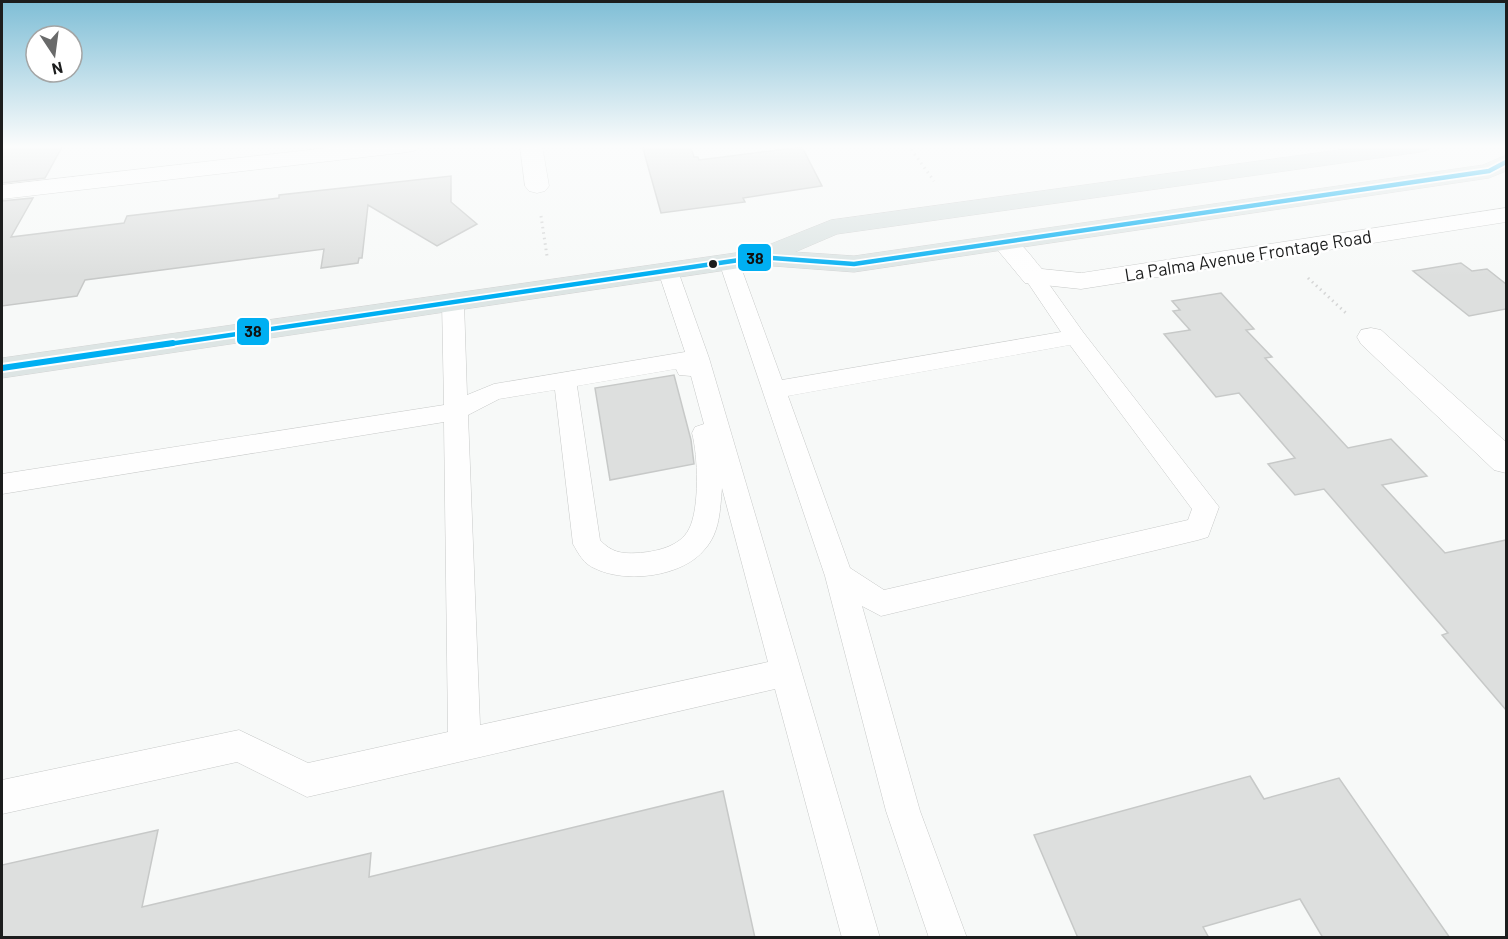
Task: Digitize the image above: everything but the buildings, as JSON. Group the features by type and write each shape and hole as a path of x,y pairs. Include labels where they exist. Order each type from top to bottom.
{"main road":[{"path":"760,257 831,227 1106,189"},
{"path":"2,368 760,257 854,264 1367,189"}],"street":[{"path":"2,192 29,189"},
{"name":"La Palma Avenue Frontage Road","path":"1034,277 1081,281 1506,215"},
{"path":"1004,242 1034,277"},
{"path":"1371,337 1506,461"}],"lane":[{"path":"729,262 838,576 903,811 948,938"},
{"path":"668,271 698,358 861,938"},
{"path":"838,576 881,603 1198,529 1206,507 1075,337 1034,277"},
{"path":"453,302 464,744"},
{"path":"774,390 1075,337"},
{"path":"2,484 454,412 494,392 698,358"},
{"path":"565,380 587,544 601,559 624,564 649,562 674,557 694,545 703,530 711,458 687,368 698,358"},
{"path":"2,797 239,746 307,780 787,672"}],"path":[{"path":"537,189 551,288"},
{"path":"939,189 954,210"},
{"path":"1279,250 1371,337"}],"transit line":[{"name":"38","path":"2,368 760,257 854,264 1367,189"}]}
